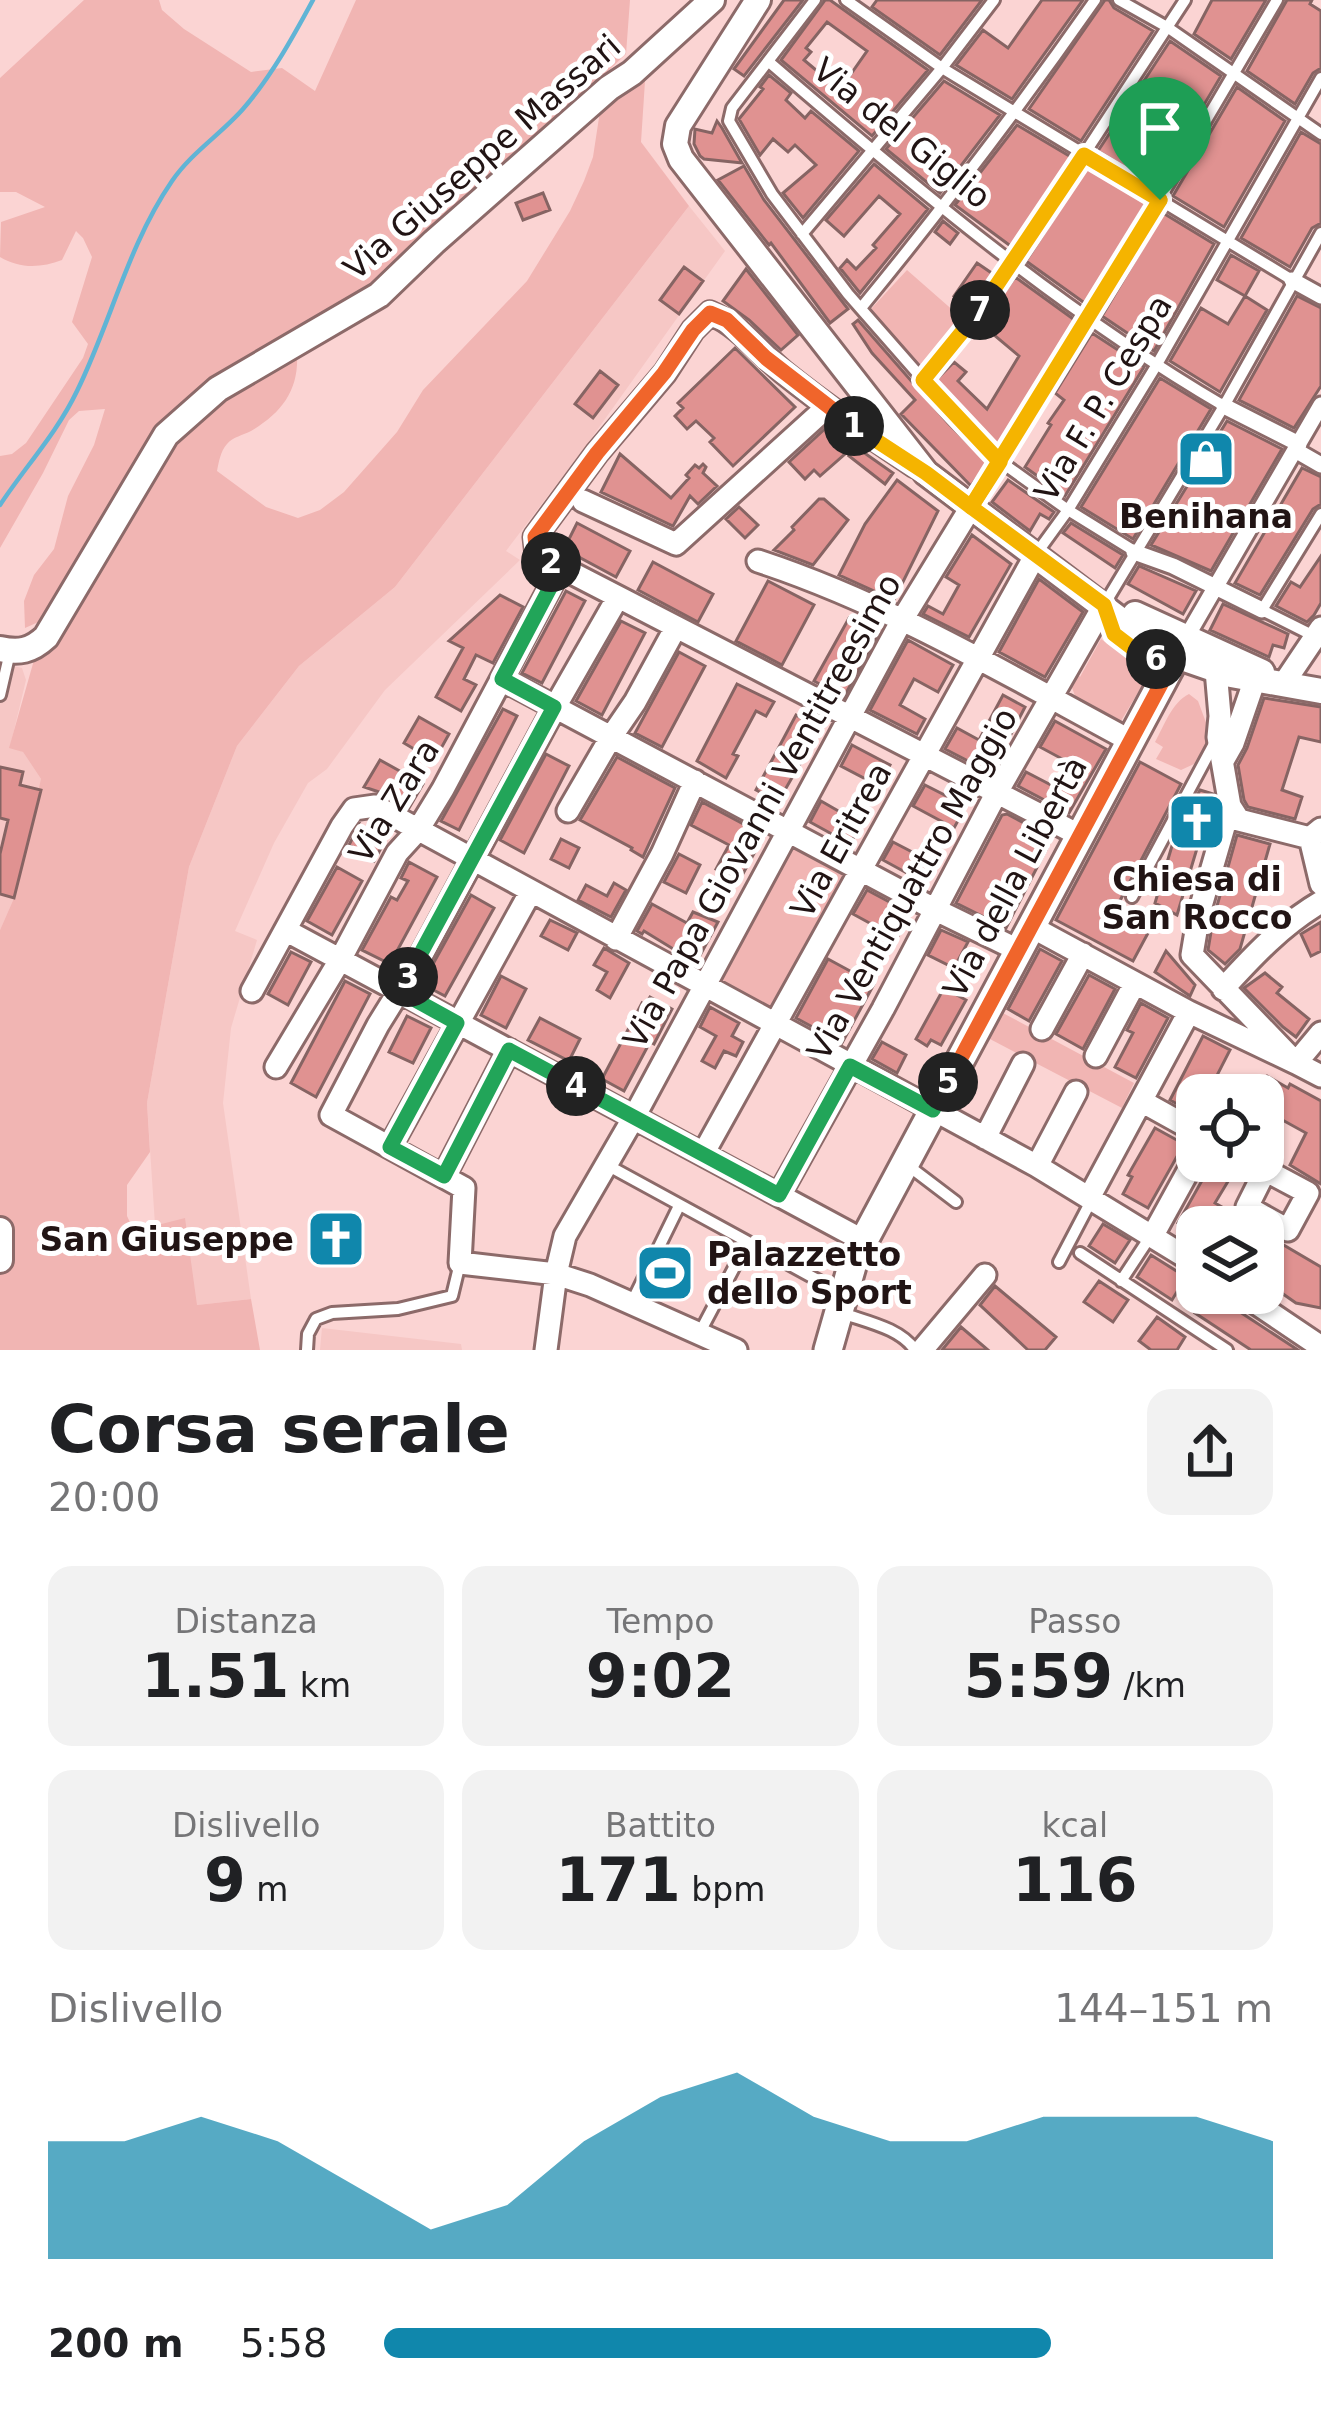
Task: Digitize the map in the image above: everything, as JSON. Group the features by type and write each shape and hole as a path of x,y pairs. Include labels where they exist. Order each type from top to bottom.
{"main road":[{"name":"Via della Libertà","path":"828,1350 854,1258 1181,647"}],"street":[{"name":"Via Giuseppe Massari","path":"5,650 26,650 46,637 166,435 192,410 218,389 379,295 712,0"},
{"path":"758,0 678,126 675,145 681,159 926,473"},
{"path":"1292,280 1321,296"},
{"path":"1079,835 537,555 535,537 710,313 727,320 827,407 926,473 1122,621 1284,683"},
{"path":"1181,647 1321,405"},
{"name":"Via del Giglio","path":"1224,406 1321,466"},
{"path":"584,501 676,544 827,407"},
{"name":"Via Papa Giovanni Ventitreesimo","path":"546,1350 565,1236 902,620 971,507"},
{"path":"1132,550 1262,610"},
{"name":"Via Eritrea","path":"703,1154 1035,556"},
{"path":"758,562 813,579 902,620 1130,740"},
{"name":"Via Zara","path":"276,1067 397,853 418,830 443,789 561,567"},
{"path":"618,597 331,1115 464,1188 460,1263 556,1274 736,1350"},
{"name":"Via Ventiquattro Maggio","path":"779,1195 1104,605"},
{"path":"568,811 676,627"},
{"path":"1284,683 1318,632"},
{"path":"1181,647 1216,670 1321,691"},
{"path":"1216,670 1230,806 1238,820 1315,833 1321,884"},
{"path":"502,679 934,909 1083,954 1189,1012 1320,1074"},
{"path":"1221,748 1233,743 1255,679"},
{"path":"616,939 695,781"},
{"path":"253,992 342,826 355,809 374,806 1037,1166 1176,1253"},
{"path":"1230,806 1192,955 1296,1063"},
{"path":"390,1147 531,891"},
{"path":"1223,989 1283,928 1321,902"},
{"path":"287,931 864,1241"},
{"path":"1042,1029 1083,954"},
{"path":"1096,1056 1135,982"},
{"path":"1091,1197 1189,1012"},
{"path":"1296,1063 1321,1033"},
{"path":"444,1176 509,1050"},
{"path":"985,1138 1023,1064"},
{"path":"1037,1166 1076,1092"},
{"path":"1143,1102 1176,1120"},
{"path":"1149,1239 1182,1182"},
{"path":"0,1230 0,1260"},
{"path":"918,1350 985,1275"},
{"path":"1272,1314 1321,1347"}],"lane":[{"path":"815,0 732,108 729,121 802,234 923,380 1000,462 1132,550"},
{"path":"846,0 942,68 1292,280"},
{"path":"802,234 994,0"},
{"path":"861,308 944,207 1095,0"},
{"path":"1119,0 1167,27 1321,134"},
{"path":"923,380 980,310 1185,0"},
{"path":"971,507 1089,320 1277,0"},
{"name":"Via del Giglio","path":"769,62 873,152 1089,320 1224,406"},
{"name":"Via F. P. Cespa","path":"1035,556 1156,366 1321,78"},
{"path":"1104,605 1321,233"},
{"path":"1318,632 1262,610 1321,514"},
{"path":"0,695 5,650"},
{"path":"1132,897 1221,748"},
{"path":"905,1163 956,1202"},
{"path":"607,1165 825,1284"},
{"path":"1059,1262 1091,1197"},
{"path":"631,1304 679,1206"},
{"path":"1121,1281 1149,1239"},
{"path":"699,1334 747,1243"},
{"path":"1080,1253 1227,1350"},
{"path":"307,1350 316,1319 332,1312 398,1310 452,1295 460,1263"},
{"path":"839,1312 902,1335 918,1350"}],"shaded area":[{"path":"84,0 159,0 162,10 184,29 251,72 282,68 315,91 356,0 630,0 626,54 385,282 216,382 54,615 25,628 24,601 34,575 54,549 68,496 94,445 105,409 79,411 69,420 0,548 0,456 26,443 83,358 88,344 72,322 92,257 76,231 62,260 31,266 0,257 1,222 45,207 16,192 0,192 0,78"},
{"path":"646,66 641,142 689,206 395,587 299,666 237,746 189,867 147,1103 150,1152 127,1185 127,1216 134,1231 185,1218 197,1305 251,1299 260,1350 0,1350 0,930 14,898 41,779 23,752 9,748 34,660 54,635 159,453 216,397 297,354 295,379 280,408 227,444 217,471 266,507 298,518 320,510 344,492 397,432 423,390 527,281 584,181 600,111"},
{"path":"689,206 725,251 506,551 520,560 385,690 327,769 308,783 274,843 235,931 257,940 231,1028 223,1103 251,1299 197,1305 161,1316 147,1103 189,867 237,746 299,666 395,587"},
{"path":"907,270 964,320 922,371 870,310"},
{"path":"1101,639 1149,674 1121,721 1075,696 1068,676 1073,666 1080,677"},
{"path":"0,663 22,668 26,680 10,747 23,752 41,779 41,790 14,898 0,930"},
{"path":"1189,694 1198,701 1211,736 1194,764 1181,770 1156,759 1163,747 1155,742 1173,708"},
{"path":"791,844 847,876 772,1013 716,983"},
{"path":"1001,1012 1134,1083 1122,1108 988,1038"},
{"path":"322,1328 461,1344 462,1350 320,1350"}],"building":[{"path":"784,0 803,0 744,76 734,69"},
{"path":"825,0 830,0 928,70 872,136 781,60","holes":["827,22 867,51 846,81 842,77 835,86 804,60 811,52 806,48"]},
{"path":"877,0 982,0 940,55 872,7"},
{"path":"1042,0 1083,0 1012,99 956,65 983,30 1008,48"},
{"path":"1105,0 1153,31 1081,141 1029,109"},
{"path":"1212,0 1266,0 1231,59 1194,34"},
{"path":"1287,0 1312,0 1310,4 1321,11 1321,68 1295,104 1247,71"},
{"path":"1170,41 1221,76 1156,186 1098,151"},
{"path":"769,75 791,93 786,100 805,118 811,111 859,151 803,218 783,193 816,165 795,145 788,152 773,139 760,155 739,119"},
{"path":"944,81 1000,115 940,193 886,149"},
{"path":"1237,87 1285,121 1224,227 1173,196"},
{"path":"717,121 742,163 700,156 694,144 695,129 712,133"},
{"path":"1017,125 1071,157 1012,247 955,205"},
{"path":"1301,132 1321,144 1321,223 1312,228 1290,267 1241,238"},
{"path":"874,164 928,209 860,293 840,268 847,260 856,269 900,214 879,196 844,236 826,220"},
{"path":"744,166 764,200 848,309 830,323 718,180"},
{"path":"1087,167 1146,203 1086,304 1026,261"},
{"path":"543,193 550,210 523,220 516,203"},
{"path":"1163,213 1214,244 1154,351 1102,316"},
{"path":"943,221 958,233 950,244 935,232"},
{"path":"1231,255 1259,271 1245,296 1217,280"},
{"path":"977,263 993,274 970,307 954,296"},
{"path":"684,267 703,281 679,314 660,300"},
{"path":"746,269 798,335 781,350 723,301"},
{"path":"1015,277 1076,321 998,446 936,380 954,362 966,372 958,381 987,409 1019,356 981,324"},
{"path":"1245,296 1267,310 1220,392 1170,361 1201,308 1228,324"},
{"path":"1297,296 1321,308 1321,386 1294,428 1239,400"},
{"path":"858,320 988,463 971,486 901,414 915,400 872,353 853,324"},
{"path":"1092,333 1144,367 1065,496 1025,467 1064,400 1055,393"},
{"path":"735,348 795,407 733,466 696,421 687,429 675,416 683,408 678,403"},
{"path":"600,371 618,385 593,418 575,404"},
{"path":"1160,378 1211,409 1133,539 1081,507"},
{"path":"1227,421 1282,449 1211,571 1151,545"},
{"path":"828,426 854,446 820,476 814,470 805,479 789,462"},
{"path":"856,447 893,473 885,484 849,456"},
{"path":"620,454 671,498 695,465 703,464 703,473 717,486 698,504 690,496 673,526 601,492"},
{"path":"1302,468 1321,477 1321,504 1313,509 1260,595 1235,583"},
{"path":"897,480 938,511 894,600 839,575 865,524"},
{"path":"1008,480 1054,512 1049,519 1040,514 1030,531 992,502"},
{"path":"819,499 848,520 813,565 774,550 794,530"},
{"path":"739,507 758,525 745,538 726,519"},
{"path":"577,523 630,551 616,577 564,549"},
{"path":"1071,523 1123,555 1115,568 1063,533"},
{"path":"972,535 1011,564 969,637 923,614 928,606 943,614 959,585 946,577"},
{"path":"1321,556 1321,603 1307,622 1276,606 1291,582 1300,587"},
{"path":"653,562 713,594 698,622 638,590"},
{"path":"1139,566 1196,591 1183,614 1128,584"},
{"path":"1039,579 1083,612 1045,677 999,652"},
{"path":"768,581 814,605 782,665 736,641"},
{"path":"566,591 585,601 542,683 522,673"},
{"path":"500,595 523,607 493,663 476,655 464,679 476,685 461,711 436,697 463,648 449,641"},
{"path":"1223,604 1288,634 1284,648 1273,645 1269,657 1210,630"},
{"path":"849,618 878,634 844,697 814,681"},
{"path":"621,621 645,633 602,715 576,701"},
{"path":"908,640 953,665 938,692 914,679 900,705 925,719 917,734 870,710"},
{"path":"679,652 705,666 662,747 635,733"},
{"path":"737,684 774,702 766,716 756,711 726,778 697,761"},
{"path":"1003,695 1025,707 991,773 945,749 957,728 979,740"},
{"path":"1264,698 1321,707 1321,742 1299,737 1282,790 1302,797 1295,819 1248,807 1244,800 1238,765"},
{"path":"503,709 517,716 459,830 441,821"},
{"path":"796,715 820,729 778,802 756,790"},
{"path":"419,717 449,734 434,761 404,743"},
{"path":"1055,721 1106,749 1069,813 1018,786 1026,772 1053,786 1066,761 1040,747"},
{"path":"852,745 890,765 879,786 841,766"},
{"path":"546,754 569,766 524,853 500,840"},
{"path":"617,757 675,788 643,857 580,820"},
{"path":"380,760 423,784 409,808 364,787"},
{"path":"1140,762 1181,784 1113,914 1148,933 1133,961 1056,920"},
{"path":"0,767 23,772 20,785 41,790 14,898 0,894 0,854 8,820 0,818"},
{"path":"925,785 966,806 954,828 913,806"},
{"path":"1200,790 1213,794 1215,805 1177,915 1155,903 1174,839"},
{"path":"821,801 861,824 850,844 810,822"},
{"path":"702,802 764,835 739,881 716,869 729,845 691,825"},
{"path":"1002,815 1041,832 1047,848 1006,928 956,903"},
{"path":"355,833 381,848 374,861 349,845"},
{"path":"1237,835 1270,844 1240,949 1225,964 1208,950"},
{"path":"561,839 579,848 569,868 551,859"},
{"path":"893,842 935,864 925,883 883,860"},
{"path":"679,854 700,865 686,893 664,882"},
{"path":"409,862 437,877 390,964 362,950 391,897 397,900 408,881 401,878"},
{"path":"337,867 362,881 332,935 307,921"},
{"path":"614,883 626,890 611,917 578,900 586,885 607,896"},
{"path":"867,890 910,913 897,938 853,914"},
{"path":"471,895 494,908 445,996 422,984"},
{"path":"652,904 687,923 693,912 718,922 696,963 637,931"},
{"path":"550,920 577,933 568,950 541,936"},
{"path":"1321,922 1321,951 1311,956 1301,934"},
{"path":"941,930 968,942 954,968 928,955"},
{"path":"604,948 629,963 610,998 597,990 607,972 594,965"},
{"path":"1040,949 1062,961 1029,1021 1008,1009"},
{"path":"1166,951 1195,985 1190,996 1155,972"},
{"path":"291,952 311,962 288,1005 268,994"},
{"path":"828,959 874,984 842,1043 796,1018"},
{"path":"1265,973 1282,987 1277,993 1309,1019 1296,1037 1244,988"},
{"path":"1089,975 1115,989 1083,1049 1056,1034"},
{"path":"501,976 526,989 506,1028 481,1015"},
{"path":"345,981 370,994 316,1097 291,1083"},
{"path":"944,988 966,1000 941,1045 931,1040 927,1046 916,1039"},
{"path":"650,997 672,1009 624,1091 602,1079 642,1003"},
{"path":"1141,1003 1168,1018 1136,1078 1115,1067 1133,1033 1127,1030"},
{"path":"710,1007 739,1023 732,1036 743,1042 736,1056 724,1051 715,1068 702,1061 716,1036 700,1027"},
{"path":"407,1016 431,1028 413,1063 389,1052"},
{"path":"540,1018 580,1039 569,1061 528,1040"},
{"path":"1203,1036 1230,1050 1218,1074 1183,1074"},
{"path":"882,1042 906,1055 897,1073 872,1059"},
{"path":"1290,1084 1321,1101 1321,1184 1290,1165 1306,1133 1284,1121 1284,1086"},
{"path":"1155,1128 1176,1140 1176,1158 1148,1208 1123,1194 1132,1177 1128,1175"},
{"path":"1201,1182 1228,1182 1215,1203 1220,1206 1188,1206"},
{"path":"1103,1224 1130,1240 1115,1263 1089,1246"},
{"path":"1284,1245 1321,1267 1321,1308 1296,1303 1284,1295"},
{"path":"1151,1255 1176,1271 1176,1293 1172,1300 1137,1277"},
{"path":"1099,1281 1128,1300 1113,1322 1084,1302"},
{"path":"995,1286 1056,1337 1045,1350 1028,1350 980,1305"},
{"path":"1197,1314 1243,1314 1298,1350 1251,1350"},
{"path":"1157,1317 1185,1337 1177,1350 1151,1350 1139,1341"},
{"path":"961,1327 988,1350 942,1350"}],"waterway":[{"path":"0,505 69,406 157,206 180,171 253,97 313,0"}],"place":[{"name":"Benihana","path":"1206,459"},
{"name":"Chiesa di San Rocco","path":"1197,822"},
{"name":"San Giuseppe","path":"336,1239"},
{"name":"Palazzetto dello Sport","path":"665,1273"}],"route":[{"path":"1160,200 1084,155 980,310 923,380 1000,462 971,507 1104,605 1114,634 1148,660 1176,656 933,1110 850,1066 779,1195 509,1050 444,1176 390,1147 457,1023 399,991 554,707 502,679 561,567 537,555 535,537 693,330 710,313 727,320 815,398 971,507 1000,462 1089,320 1160,200"}]}
